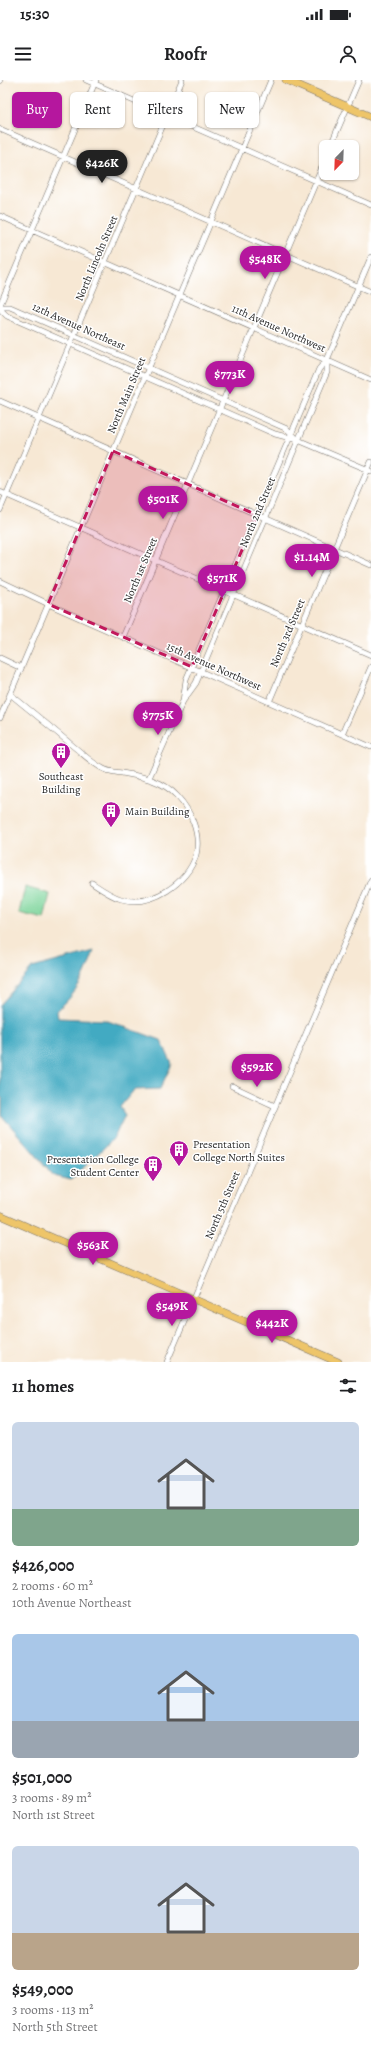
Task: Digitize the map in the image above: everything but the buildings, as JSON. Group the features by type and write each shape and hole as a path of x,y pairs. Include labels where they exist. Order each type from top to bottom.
{"main road":[{"path":"286,80 371,117"},
{"path":"0,1215 338,1362"}],"street":[{"path":"86,80 95,82 133,100"},
{"name":"North Lincoln Street","path":"177,92 182,80"},
{"name":"North Main Street","path":"0,718 271,80"},
{"path":"333,140 359,80"},
{"path":"0,307 95,82"},
{"name":"North Lincoln Street","path":"0,510 162,128"},
{"path":"195,128 371,205"},
{"path":"0,129 371,292"},
{"name":"North 1st Street","path":"123,637 319,174"},
{"name":"11th Avenue Northwest","path":"0,216 371,380"},
{"name":"North 2nd Street","path":"183,701 184,684 319,369 327,360 371,257"},
{"name":"12th Avenue Northeast","path":"0,307 10,307 292,432"},
{"name":"12th Avenue Northeast","path":"0,307 7,316 220,410 289,438 298,440 369,471"},
{"name":"North 2nd Street","path":"183,701 193,688 266,518 327,372 327,360"},
{"path":"0,401 371,565"},
{"path":"292,432 298,440"},
{"name":"North 3rd Street","path":"269,702 369,471 371,462"},
{"path":"0,492 371,655"},
{"name":"15th Avenue Northwest","path":"0,581 48,604 371,747"},
{"path":"0,658 22,668"},
{"path":"342,734 371,667"},
{"path":"10,694 102,768 149,778 170,790 186,806 192,818 197,839 196,854 193,862 165,892 146,899 129,901 121,899 92,883"},
{"path":"149,778 183,701"},
{"name":"North 5th Street","path":"166,1362 194,1300 371,880"},
{"path":"232,1086 275,1106"}],"highlighted area":[{"path":"113,451 257,515 192,667 48,604"}],"green space":[{"path":"25,887 50,894 44,919 19,913"}],"water":[{"path":"94,951 80,984 71,997 57,1011 58,1018 105,1020 161,1040 172,1064 160,1089 134,1090 120,1107 125,1115 114,1138 71,1180 54,1176 2,1116 2,1098 0,1097 0,1005 32,968"}],"place":[{"name":"Southeast Building","path":"61,769"},
{"name":"Main Building","path":"111,828"},
{"name":"Presentation College North Suites","path":"179,1167"},
{"name":"Presentation College Student Center","path":"153,1182"}]}
